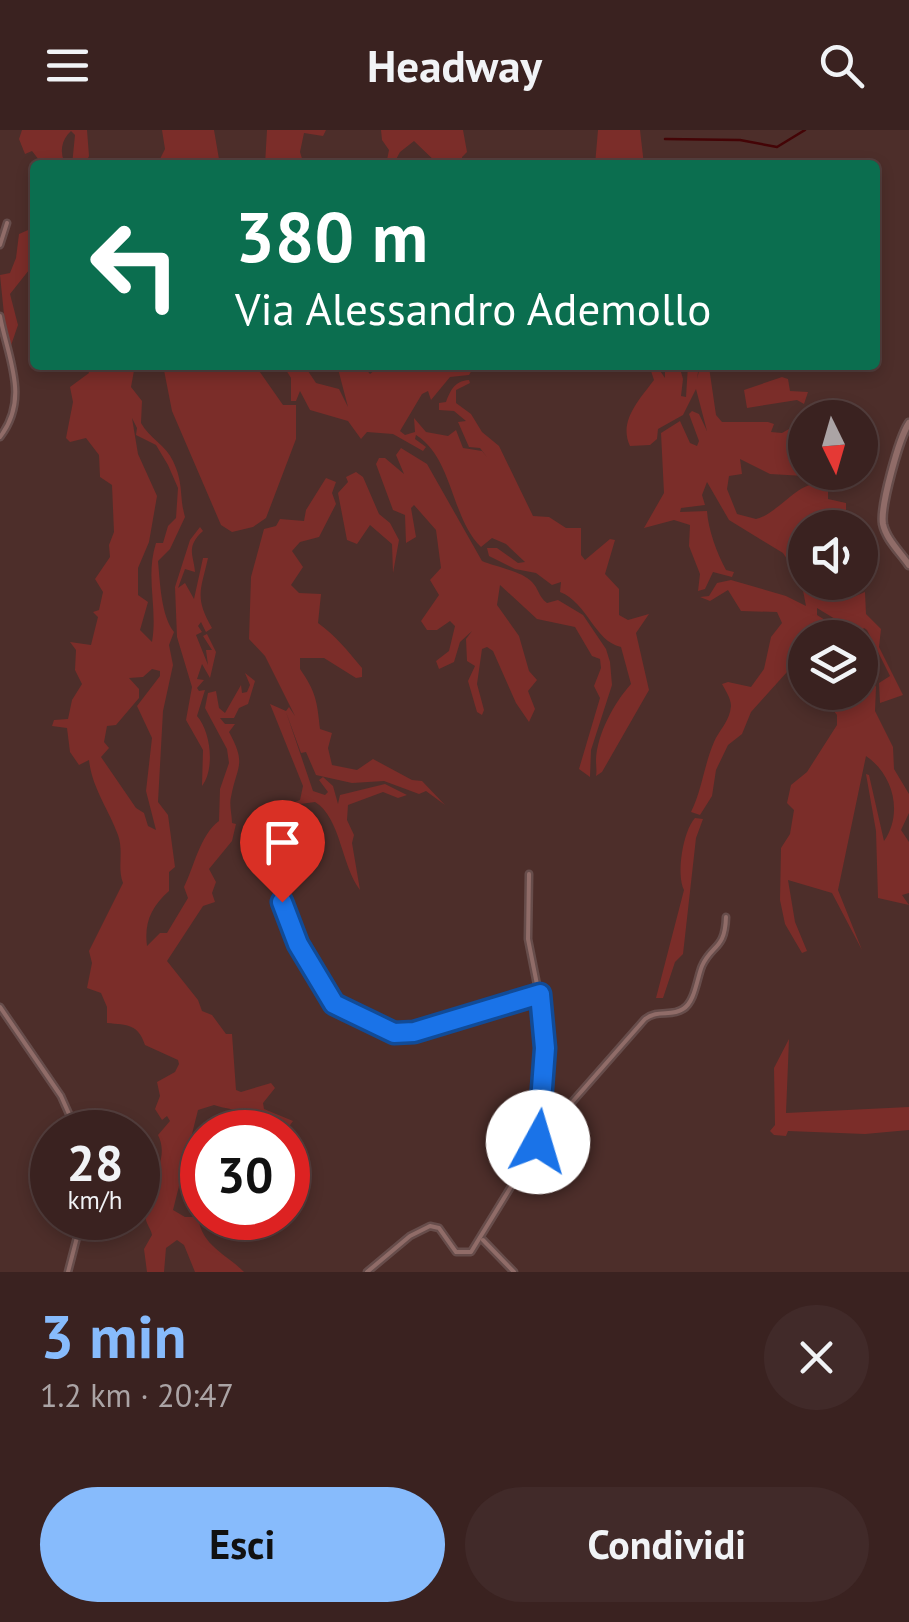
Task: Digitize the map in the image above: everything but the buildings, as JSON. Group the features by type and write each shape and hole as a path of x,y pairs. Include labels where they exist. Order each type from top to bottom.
{"street":[{"path":"0,245 7,223"},
{"path":"0,316 18,384 13,417 0,437"},
{"path":"909,423 901,439 883,516 887,534 909,564"},
{"path":"529,874 528,939 540,994 545,1048 538,1142"},
{"path":"282,902 298,944 334,1004 394,1033 414,1032 540,994"},
{"path":"368,1272 428,1226 439,1228 460,1254 471,1252 538,1142 645,1019 656,1012 678,1011 687,1005 704,961 722,944 726,917"},
{"path":"0,1007 67,1110"},
{"path":"482,1239 514,1272"},
{"path":"68,1272 76,1240"}],"shaded area":[{"path":"22,130 87,130 89,156 87,160 72,160 75,135 71,131 62,147 64,160 39,160 32,151 25,154 19,139"},
{"path":"162,130 214,130 219,160 160,160 165,149"},
{"path":"267,130 326,130 323,136 304,133 302,160 265,160"},
{"path":"381,130 463,130 467,152 462,160 434,160 414,141 396,160 387,160 389,150"},
{"path":"598,130 640,130 643,160 595,160"},
{"path":"30,229 30,263 29,270 10,294 18,325 8,354 0,275 10,273 19,234"},
{"path":"88,370 134,370 131,387 142,401 141,423 173,461 185,517 170,549 158,561 164,608 174,632 169,645 173,665 163,711 158,802 168,815 175,867 169,872 169,891 150,916 147,946 160,933 167,933 188,898 184,887 198,852 219,821 220,789 229,763 227,749 205,708 208,693 216,691 219,708 225,713 241,685 242,693 247,692 250,685 245,673 255,681 248,704 239,708 234,718 220,718 225,724 235,724 229,732 239,765 230,800 232,823 236,824 232,841 209,869 216,882 212,893 215,902 203,906 167,961 198,1000 202,1011 212,1015 226,1034 232,1034 236,1090 271,1083 275,1088 263,1103 266,1110 214,1105 180,1110 180,1182 173,1210 180,1214 180,1240 208,1240 244,1272 195,1272 184,1245 177,1240 166,1248 164,1272 147,1272 144,1249 149,1240 160,1240 160,1133 170,1121 167,1116 162,1120 160,1110 155,1109 160,1096 157,1082 175,1072 179,1064 178,1060 145,1045 131,1027 107,1023 107,1007 101,993 87,988 92,963 89,951 123,883 120,841 89,760 79,765 70,752 67,728 52,726 54,720 68,719 72,700 82,684 75,670 76,650 70,642 91,645 98,617 93,612 99,610 103,592 95,579 110,557 114,532 112,485 100,477 99,455 86,438 70,442 66,438 73,402 70,387","holes":["132,418 136,435 156,445 178,488 176,518 168,526 163,543 156,543 153,556 152,642 140,630 148,602 138,595 138,568 149,542 157,496 138,454","152,669 160,671 137,706 152,738 146,791 156,830 148,826 144,813 136,808 101,757 109,748 104,742 107,726 116,725 139,698 139,689 129,678 143,677"]},
{"path":"164,370 258,370 283,405 296,405 296,439 266,518 253,527 232,532 221,525 172,411"},
{"path":"286,370 307,370 316,383 339,389 348,407 338,370 366,370 370,374 375,370 472,370 469,375 450,377 431,400 428,391 422,394 400,431 405,435 415,432 414,418 426,432 448,436 456,430 463,448 482,451 487,457 480,448 469,447 458,422 466,421 454,411 439,410 439,403 446,402 454,386 469,380 456,390 456,403 499,446 533,516 549,517 566,528 581,528 581,555 585,560 610,539 615,540 605,574 619,589 619,615 628,620 649,614 636,633 649,690 602,772 596,776 603,730 631,684 621,647 604,637 578,604 560,592 561,582 552,585 536,573 515,569 489,556 487,548 497,548 518,563 525,562 506,544 492,538 481,547 463,520 438,458 416,435 415,439 426,447 423,451 393,434 367,432 361,439 348,421 310,410 300,391 296,401 291,401 291,378"},
{"path":"651,370 659,370 665,378 665,370 680,370 681,396 686,397 688,370 698,370 697,379 699,370 709,370 716,415 722,422 768,422 774,424 771,432 788,430 788,475 770,474 740,459 742,474 729,476 727,489 737,514 756,519 800,490 828,490 828,499 846,503 846,510 788,510 788,560 783,553 729,520 707,482 702,495 705,505 681,508 680,512 707,511 716,549 726,570 734,572 732,577 713,572 705,589 698,591 700,574 689,546 690,525 674,520 644,528 664,493 661,433 680,421 690,443 697,446 699,441 689,414 692,411 699,414 707,431 696,389 683,415 658,429 657,439 650,445 630,446 627,437 629,419 654,380"},
{"path":"782,377 788,379 790,391 808,392 805,400 747,408 744,390"},
{"path":"401,448 427,464 482,561 522,575 547,603 558,600 583,615 606,649 612,685 591,750 590,777 579,769 600,698 594,686 601,668 600,659 592,656 575,627 537,619 500,585 497,605 519,636 529,671 537,680 528,691 535,709 529,722 516,703 493,651 487,647 482,649 477,684 484,710 482,715 477,712 468,681 475,666 467,661 466,639 472,631 460,642 454,662 439,669 436,661 449,651 455,626 450,621 437,630 427,630 421,621 439,595 430,580 441,568 436,530 414,505 411,508 416,537 406,543 405,515 393,510 376,464 379,458 385,458 404,474 396,455"},
{"path":"356,472 363,477 379,514 390,523 399,540 393,573 392,544 370,525 357,544 347,540 338,493 348,482 346,477"},
{"path":"326,478 336,482 332,493 336,504 319,537 300,542 292,551 303,567 291,585 299,593 321,594 318,623 362,668 362,677 356,678 324,658 300,658 300,669 315,697 320,729 332,733 328,748 332,765 357,770 373,759 412,780 422,781 445,805 426,791 419,794 384,781 352,783 316,775 306,752 301,753 286,712 313,791 325,795 328,792 319,780 323,777 333,786 338,804 340,795 385,784 407,795 398,798 383,792 348,805 347,820 354,835 360,890 324,809 315,802 285,806 300,800 303,786 270,704 286,711 289,707 295,716 265,656 249,639 251,577 264,529 276,526 280,519 304,521 306,510"},
{"path":"200,527 203,531 192,547 195,572 185,569 178,588 185,583 194,599 203,558 208,558 201,601 212,628 206,632 201,622 198,626 202,632 196,635 208,665 206,650 212,650 203,636 207,634 216,652 210,678 202,664 197,679 204,680 197,688 205,690 197,716 206,731 210,751 209,770 202,786 203,750 186,720 192,687 177,637 175,587 190,540"},
{"path":"731,580 806,606 805,600 865,600 866,614 872,620 837,620 817,608 817,615 825,620 788,620 788,671 751,712 742,734 728,745 716,770 712,796 700,815 691,812 716,738 730,711 730,700 722,684 751,687 764,669 771,637 782,623 777,612 741,611 728,590 710,601 700,597 709,596 717,583"},
{"path":"878,626 879,647 903,695 880,703 879,683 890,676 878,652"},
{"path":"833,710 875,710 893,747 894,769 909,794 909,813 901,830 909,842 909,893 902,895 909,905 878,898 876,831 866,774 884,841 894,807 889,784 866,756 838,890 862,950 832,893 788,880 795,922 807,951 802,953 785,924 780,900 781,848 790,834 794,810 787,803 791,785 807,772 837,725"},
{"path":"695,818 703,819 696,838 683,954 675,962 663,998 656,998 684,890 684,842"},
{"path":"789,1039 786,1113 909,1107 909,1130 865,1134 788,1131 786,1136 774,1135 770,1131 775,1125 774,1068"}],"waterway":[{"path":"665,139 740,140 777,147 805,130"}],"route":[{"path":"282,902 298,944 334,1004 394,1033 414,1032 540,994 545,1048 538,1142"}]}
